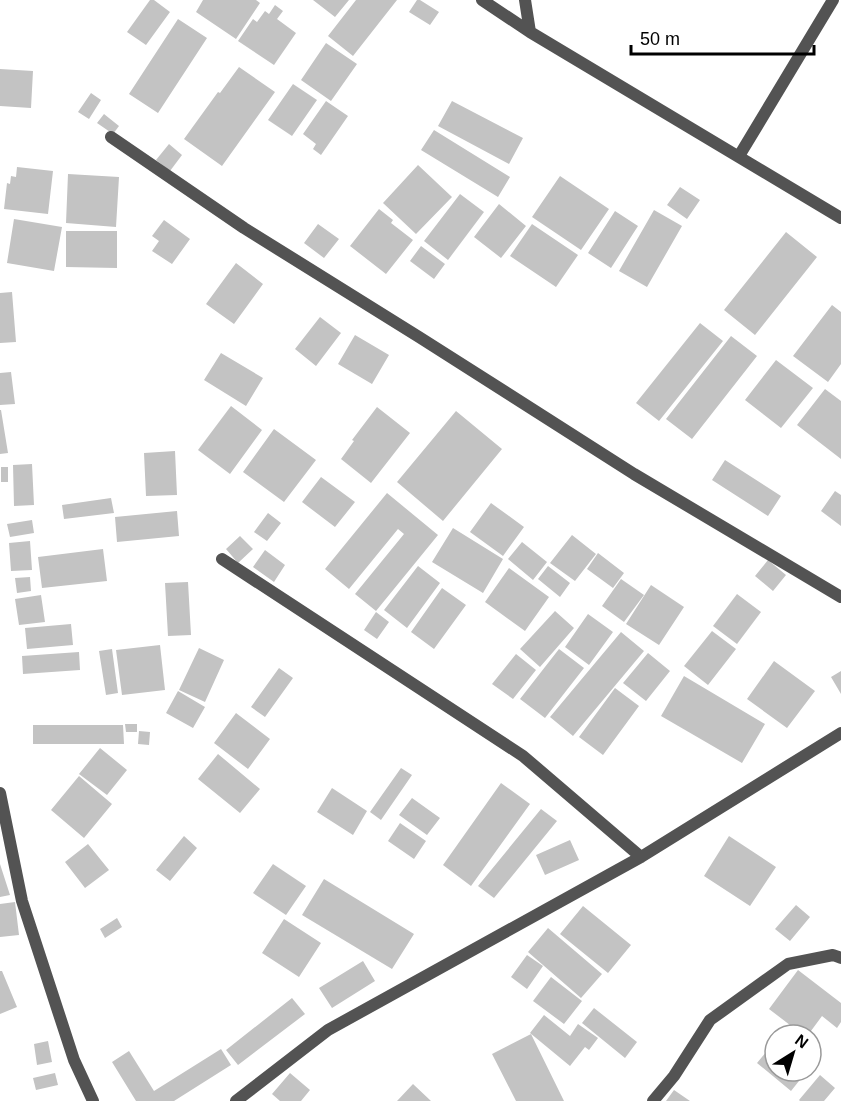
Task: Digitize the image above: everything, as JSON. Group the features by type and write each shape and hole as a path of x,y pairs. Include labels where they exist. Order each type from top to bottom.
{"street":[{"path":"482,0 530,32 740,156 841,219"},
{"path":"525,0 530,32"},
{"path":"740,156 832,0"},
{"path":"111,137 244,228 419,336 634,474 841,597"},
{"path":"222,560 523,756 641,857"},
{"path":"236,1101 328,1030 641,857 841,733"},
{"path":"0,793 4,840 22,901 74,1060 93,1101"},
{"path":"653,1101 674,1076 710,1020 788,964 833,955 841,958"}],"building":[{"path":"150,0 154,0 170,12 146,45 127,32"},
{"path":"203,0 256,0 260,3 236,39 196,12"},
{"path":"313,0 349,0 335,17"},
{"path":"356,0 397,0 353,56 328,36"},
{"path":"417,0 439,12 430,25 409,12"},
{"path":"275,5 283,11 277,19 296,33 274,65 238,41 253,19 257,22 265,11 269,14"},
{"path":"178,19 207,38 158,113 129,94"},
{"path":"326,43 357,64 331,101 301,80"},
{"path":"239,67 275,92 222,166 184,139"},
{"path":"0,69 33,71 31,108 0,106"},
{"path":"293,84 317,100 292,136 268,120"},
{"path":"91,93 101,100 89,119 78,112"},
{"path":"326,101 348,116 321,155 313,149 316,144 303,134"},
{"path":"452,101 523,138 509,164 438,126"},
{"path":"104,114 119,126 113,134 97,123"},
{"path":"434,130 510,177 498,197 421,150"},
{"path":"169,144 182,155 170,171 156,160"},
{"path":"418,165 452,197 416,234 383,203"},
{"path":"17,167 53,171 48,214 4,209 7,183 10,184 11,176 16,177"},
{"path":"68,174 119,177 116,227 66,223"},
{"path":"560,176 609,209 581,250 532,217"},
{"path":"680,187 700,200 687,219 667,205"},
{"path":"460,194 484,212 448,260 424,241"},
{"path":"499,204 526,226 501,258 474,237"},
{"path":"379,209 393,220 391,223 413,240 386,274 350,246"},
{"path":"654,210 682,226 647,287 619,271"},
{"path":"615,211 638,226 611,268 588,253"},
{"path":"14,219 62,227 54,271 7,263"},
{"path":"164,220 190,239 172,264 152,251 159,241 152,236"},
{"path":"318,224 339,239 324,258 304,243"},
{"path":"532,224 578,255 556,287 510,256"},
{"path":"66,231 117,231 117,268 66,267"},
{"path":"786,232 817,257 755,335 724,310"},
{"path":"421,246 445,264 434,279 410,261"},
{"path":"236,263 263,284 234,324 206,304"},
{"path":"12,292 16,342 0,343 0,293"},
{"path":"832,305 841,312 841,364 828,382 793,356"},
{"path":"320,317 341,333 316,366 295,349"},
{"path":"700,323 723,341 659,421 636,403"},
{"path":"355,335 389,355 372,384 338,364"},
{"path":"731,336 757,356 692,439 666,419"},
{"path":"221,353 263,378 246,406 204,380"},
{"path":"776,360 813,388 781,428 745,400"},
{"path":"11,372 15,404 0,405 0,373"},
{"path":"825,389 841,401 841,459 797,425"},
{"path":"231,406 262,430 230,474 198,450"},
{"path":"377,407 410,433 371,483 341,459"},
{"path":"0,410 8,453 0,454"},
{"path":"456,411 502,449 443,521 397,482"},
{"path":"274,429 316,460 284,502 243,472"},
{"path":"175,451 177,495 146,496 144,453"},
{"path":"725,460 781,496 768,516 712,480"},
{"path":"32,464 34,505 14,506 13,465"},
{"path":"1,467 8,467 8,482 1,482"},
{"path":"321,477 355,502 335,527 302,502"},
{"path":"835,491 841,495 841,526 821,511"},
{"path":"387,493 438,535 376,611 355,594 404,534 398,529 349,589 325,569"},
{"path":"111,498 114,513 64,519 62,505"},
{"path":"491,503 524,527 503,556 470,532"},
{"path":"177,511 179,536 117,542 115,517"},
{"path":"268,513 281,523 267,541 254,532"},
{"path":"32,520 34,533 10,537 7,524"},
{"path":"453,528 503,559 483,593 432,562"},
{"path":"572,535 596,554 575,581 550,563"},
{"path":"240,536 253,549 238,563 226,549"},
{"path":"30,541 32,570 11,571 9,543"},
{"path":"522,542 547,562 533,580 508,559"},
{"path":"103,549 107,581 42,588 38,557"},
{"path":"265,550 285,565 274,582 253,567"},
{"path":"598,553 624,573 613,588 587,569"},
{"path":"768,560 786,575 773,591 755,576"},
{"path":"418,566 440,583 407,628 384,610"},
{"path":"548,566 570,583 560,597 538,579"},
{"path":"509,568 549,597 525,631 485,602"},
{"path":"30,577 31,591 17,593 15,578"},
{"path":"621,579 644,595 624,622 602,606"},
{"path":"188,582 191,635 168,636 165,583"},
{"path":"651,585 684,607 659,645 626,624"},
{"path":"442,588 466,605 434,649 411,632"},
{"path":"737,594 761,612 737,644 713,626"},
{"path":"41,595 45,622 19,625 15,599"},
{"path":"555,611 574,628 540,667 520,649"},
{"path":"376,612 389,622 377,639 364,630"},
{"path":"588,614 613,632 589,665 565,647"},
{"path":"71,624 73,645 27,649 25,628"},
{"path":"712,631 736,649 708,685 684,666"},
{"path":"621,632 644,651 573,736 550,717"},
{"path":"160,645 165,690 122,695 116,650"},
{"path":"199,648 224,660 205,702 179,690"},
{"path":"112,649 118,693 106,695 99,651"},
{"path":"559,649 584,668 545,718 520,699"},
{"path":"79,652 80,670 23,674 22,656"},
{"path":"648,653 670,671 646,701 623,683"},
{"path":"516,654 536,670 513,699 492,684"},
{"path":"774,661 815,691 787,728 747,699"},
{"path":"279,668 293,678 265,717 251,707"},
{"path":"841,671 841,694 831,677"},
{"path":"684,676 765,724 742,763 661,716"},
{"path":"615,688 639,706 603,755 579,737"},
{"path":"178,691 205,707 193,728 166,713"},
{"path":"236,713 270,739 248,769 214,743"},
{"path":"125,724 137,724 137,732 126,732"},
{"path":"33,725 123,725 124,744 33,744"},
{"path":"139,731 150,732 149,745 138,744"},
{"path":"100,748 127,770 107,795 79,774"},
{"path":"218,754 260,789 240,813 198,779"},
{"path":"401,768 412,775 381,820 370,812"},
{"path":"79,776 112,804 84,838 51,810"},
{"path":"501,783 530,804 471,886 443,865"},
{"path":"332,788 367,811 353,835 317,812"},
{"path":"412,798 440,818 427,835 399,815"},
{"path":"541,809 557,821 494,898 478,886"},
{"path":"400,823 426,841 414,859 388,841"},
{"path":"184,836 197,848 170,881 156,870"},
{"path":"729,836 776,867 750,906 704,876"},
{"path":"570,840 579,860 545,875 536,855"},
{"path":"88,844 109,870 85,888 65,862"},
{"path":"0,864 10,895 0,897"},
{"path":"273,864 306,886 286,915 253,893"},
{"path":"324,879 414,934 392,969 302,915"},
{"path":"15,902 19,935 0,937 0,904"},
{"path":"796,905 810,917 790,941 775,929"},
{"path":"583,906 631,945 608,973 560,934"},
{"path":"117,918 122,927 105,938 100,929"},
{"path":"284,919 321,943 299,977 262,953"},
{"path":"548,928 602,974 581,998 528,952"},
{"path":"527,955 543,966 527,989 511,977"},
{"path":"363,961 375,981 332,1008 319,988"},
{"path":"798,970 841,1003 841,1022 837,1028 822,1016 817,1023 787,1023 769,1009"},
{"path":"0,971 2,971 17,1007 0,1014"},
{"path":"551,977 582,1001 564,1024 533,1001"},
{"path":"292,998 305,1014 238,1065 226,1050"},
{"path":"594,1008 637,1042 625,1058 582,1023"},
{"path":"544,1015 570,1036 578,1024 598,1038 589,1050 585,1047 570,1066 530,1033"},
{"path":"531,1034 564,1101 516,1101 492,1054"},
{"path":"48,1041 52,1062 37,1065 34,1044"},
{"path":"221,1049 231,1065 174,1101 136,1101 112,1062 129,1051 154,1091"},
{"path":"763,1056 763,1068 757,1063"},
{"path":"55,1073 58,1085 36,1090 33,1078"},
{"path":"290,1073 310,1090 301,1101 280,1101 272,1094"},
{"path":"823,1078 835,1088 824,1101 799,1100 813,1083 823,1083"},
{"path":"781,1083 797,1083 791,1091"},
{"path":"413,1084 431,1101 397,1101"},
{"path":"674,1090 690,1101 666,1101"}]}
